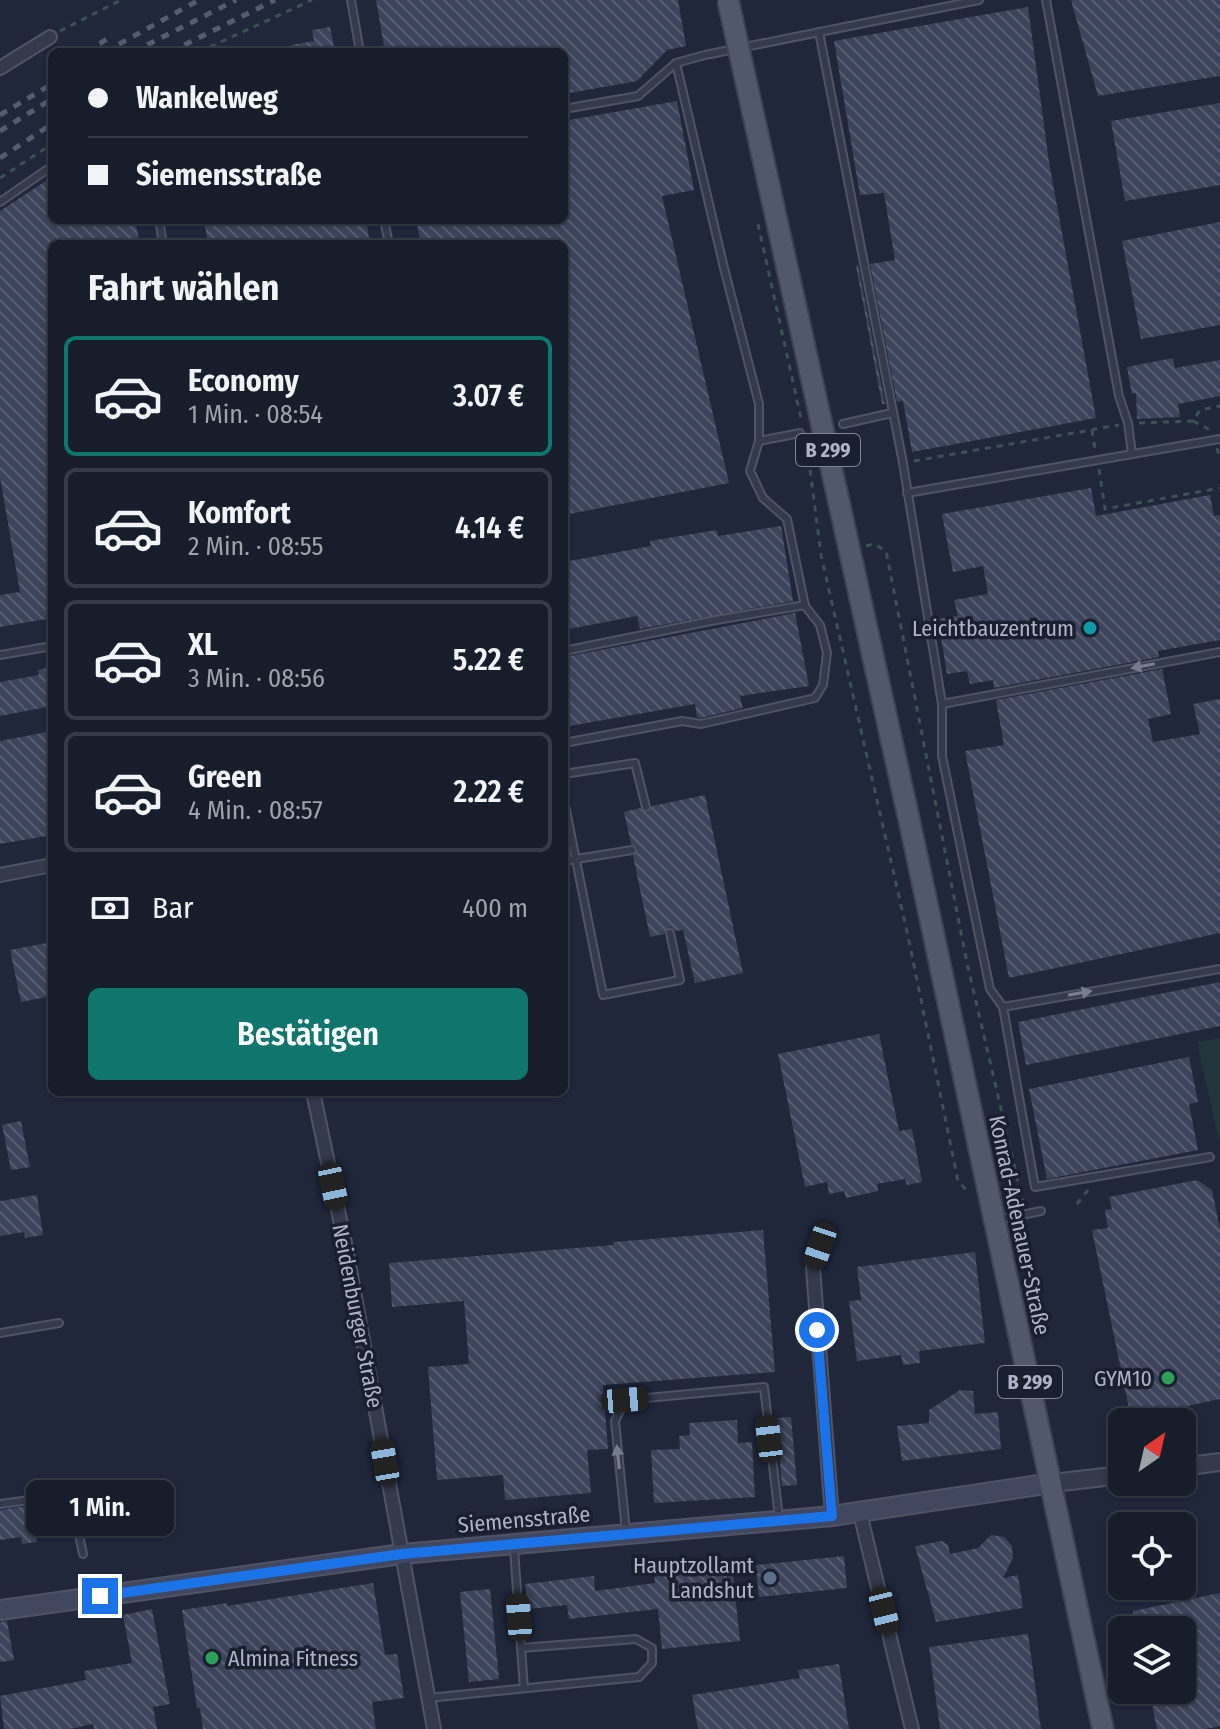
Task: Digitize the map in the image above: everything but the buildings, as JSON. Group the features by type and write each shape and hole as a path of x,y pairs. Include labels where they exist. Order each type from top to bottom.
{"main road":[{"name":"Konrad-Adenauer-Straße","path":"728,0 910,824 1103,1729"},
{"name":"Siemensstraße","path":"0,1610 402,1554 860,1513 1052,1483"}],"street":[{"path":"0,68 50,37"},
{"path":"0,875 48,866"},
{"name":"Neidenburger Straße","path":"314,1096 346,1248 434,1729"},
{"path":"820,1246 813,1268 832,1516"},
{"path":"1196,1465 1220,1462"},
{"path":"1052,1483 1108,1477"},
{"path":"860,1513 912,1729"}],"lane":[{"path":"351,0 359,48"},
{"path":"568,108 638,96 676,63 979,0"},
{"path":"1046,0 1132,454"},
{"path":"819,32 903,463 942,704 942,756 990,989 1003,1007 1035,1187 1210,1157"},
{"path":"568,742 682,721 701,724 815,698 823,685 827,653 820,625 805,605 787,519 763,498 750,471 759,441 759,404 676,63"},
{"path":"0,202 48,169"},
{"path":"843,424 892,413"},
{"path":"759,441 801,430"},
{"path":"907,493 1220,439"},
{"path":"568,650 805,605"},
{"path":"0,655 48,647"},
{"path":"942,704 1220,652"},
{"path":"568,773 635,763 646,807"},
{"path":"568,820 603,995 680,980 670,933"},
{"path":"568,860 632,850"},
{"path":"1003,1007 1220,969"},
{"path":"995,1220 1041,1211"},
{"path":"0,1333 59,1323"},
{"path":"626,1534 615,1421 625,1400 764,1387 779,1521"},
{"path":"0,1504 66,1495 71,1498 83,1554"},
{"path":"513,1544 524,1688"},
{"path":"428,1698 639,1677 652,1663 652,1648 636,1639 521,1648"}],"path":[{"path":"50,37 121,0"},
{"path":"208,48 312,0"},
{"path":"0,178 48,147"},
{"path":"758,225 801,430"},
{"path":"903,463 1128,423 1193,421 1200,410 1220,406"},
{"path":"1092,430 1105,509 1220,488"},
{"path":"807,442 821,555 908,936 958,1181 995,1220"},
{"path":"874,544 886,551 967,963 1025,1214"},
{"path":"1077,1204 1089,1188 1087,1178"}],"shaded area":[{"path":"1220,1038 1220,1140 1219,1140 1197,1042"}],"railway":[{"path":"112,48 199,0"},
{"path":"141,48 236,0"},
{"path":"178,48 275,0"},
{"path":"92,48 112,36"},
{"path":"0,115 48,86"},
{"path":"0,131 48,101"},
{"path":"0,158 48,127"}],"place":[{"name":"Leichtbauzentrum","path":"1090,628"},
{"name":"GYM10","path":"1168,1378"},
{"name":"Hauptzollamt Landshut","path":"770,1578"},
{"name":"Almina Fitness","path":"212,1658"}],"route":[{"path":"100,1596 402,1554 832,1516 817,1330"}]}
